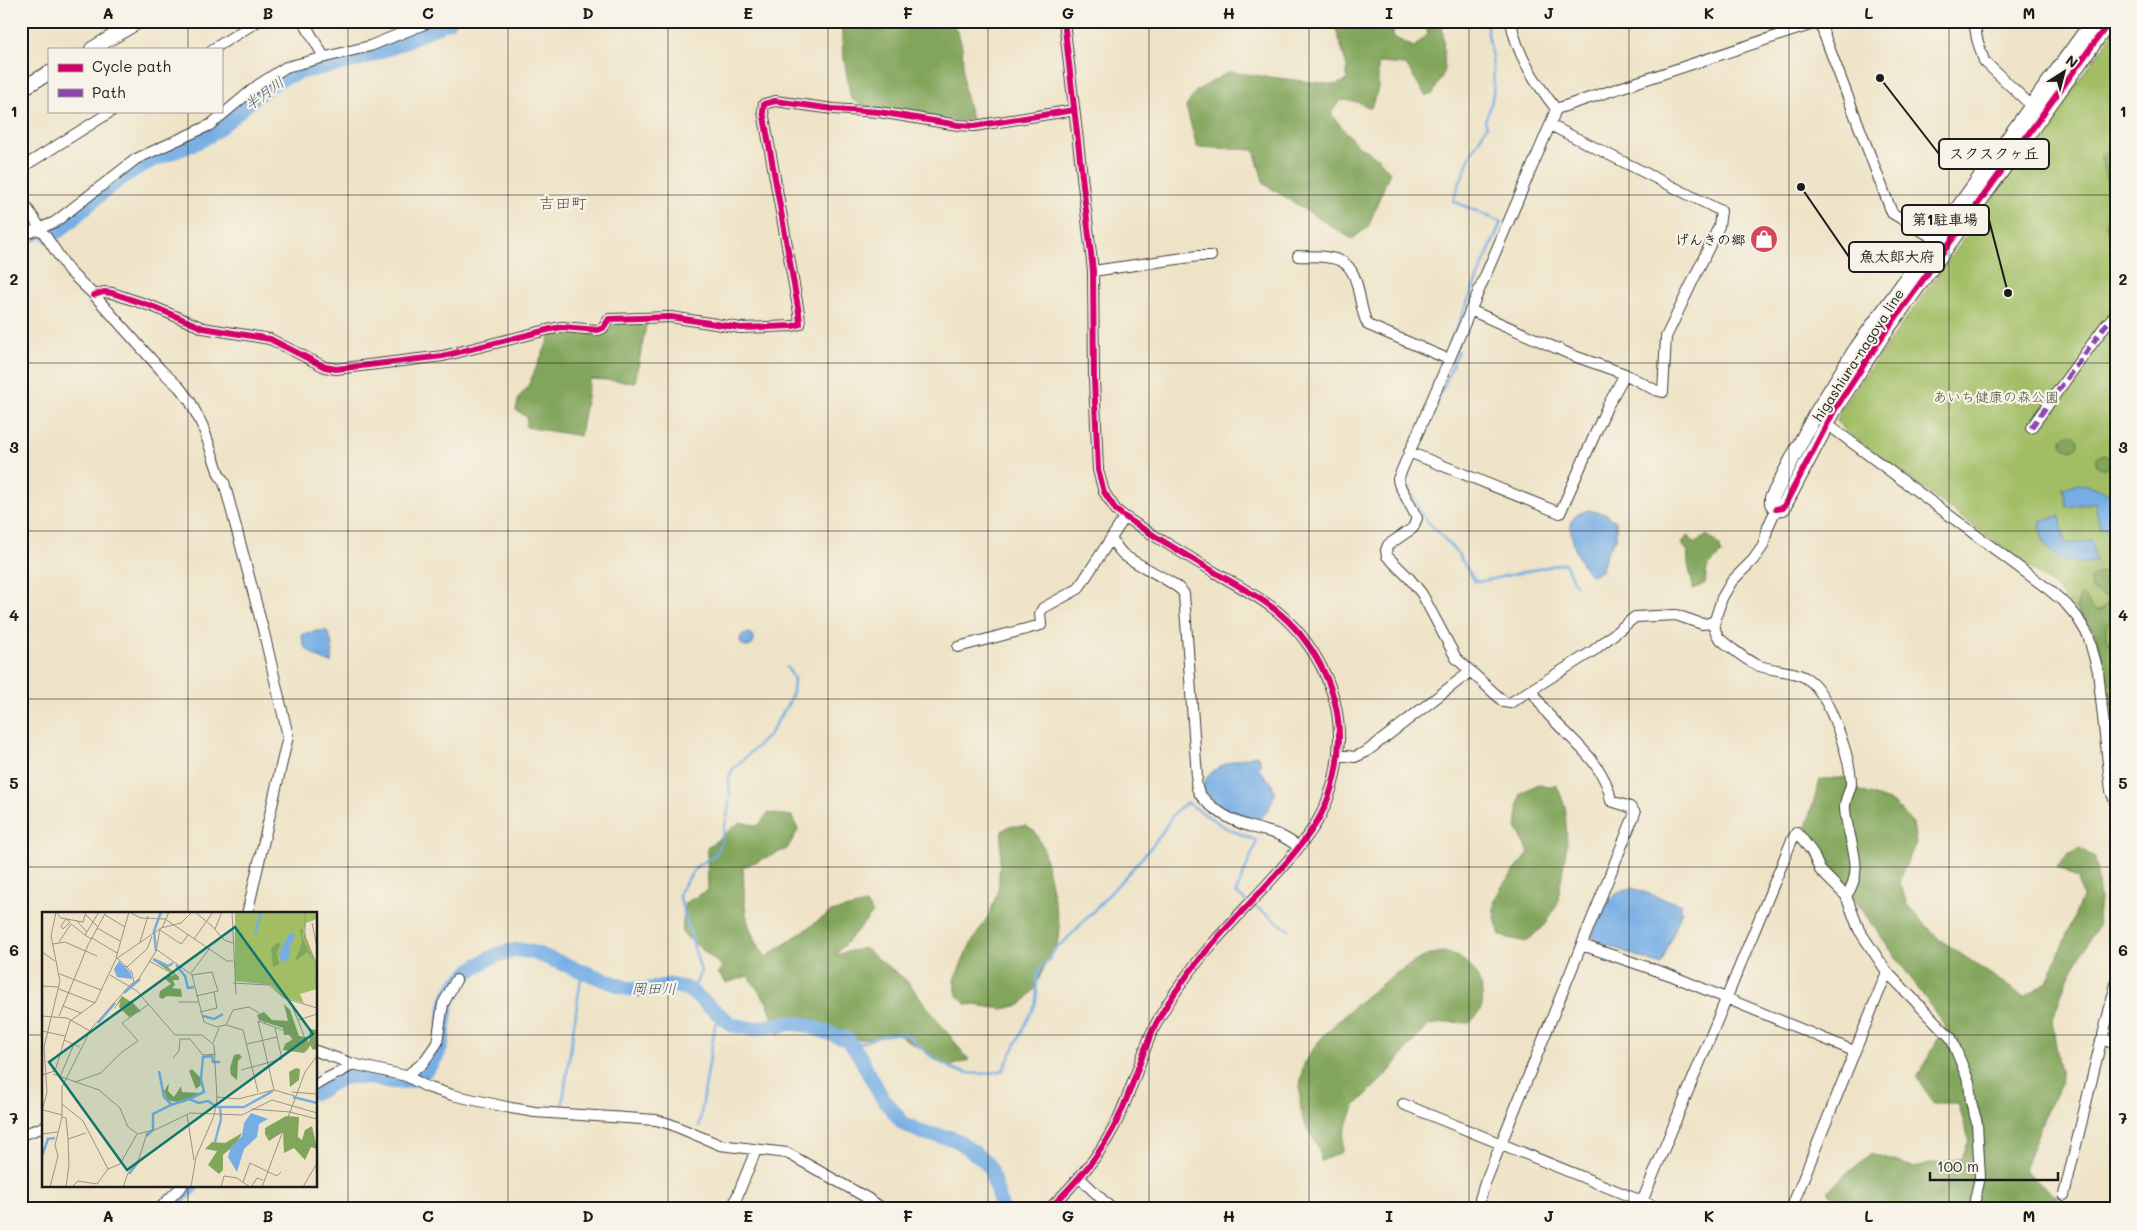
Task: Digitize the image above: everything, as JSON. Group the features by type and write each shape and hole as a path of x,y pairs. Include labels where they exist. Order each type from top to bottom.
{"main road":[{"path":"94,48 139,21"},
{"name":"higashiura-nagoya line","path":"2092,21 1856,349 1815,415 1772,498 1772,503 1776,509 1783,508 1827,424 1883,335 2110,21"},
{"path":"21,89 48,74"}],"street":[{"path":"216,48 258,21"},
{"path":"304,21 324,57"},
{"path":"21,236 43,234 136,159 210,124 286,67 370,46 432,21"},
{"path":"1049,1209 1080,1178 1114,1128 1152,1032 1181,984 1201,958 1312,830 1325,807 1335,776 1338,755 1338,720 1335,704 1323,671 1299,633 1274,609 1261,600 1125,517 1116,510 1104,492 1098,470 1094,379 1093,271 1064,21"},
{"path":"1511,21 1521,55 1556,109"},
{"path":"1974,21 1984,61 2042,115"},
{"path":"1556,109 1819,22 1892,213 1935,240"},
{"path":"94,295 104,292 112,293 154,307 203,328 270,339 324,367 336,369 442,356 551,329 598,330 606,325 609,319 671,317 742,328 793,326 800,324 799,313 773,175 763,112 764,104 775,101 832,109 879,112 974,126 1074,110"},
{"path":"1556,109 1398,479 1417,518 1416,523 1413,528 1388,545 1386,550 1388,556 1422,594 1456,658 1504,702 1510,703 1561,669 1593,651 1635,617 1676,616 1702,624 1710,623 1714,620"},
{"path":"21,168 110,112"},
{"path":"1470,310 1574,356 1625,374 1655,390 1663,392 1666,337 1719,226 1721,211 1550,125"},
{"path":"21,199 69,272 94,295 161,370 179,387 198,417 219,474 224,482 287,728 287,744 247,912"},
{"path":"1093,271 1179,258 1212,256"},
{"path":"1298,256 1342,261 1353,273 1361,312 1368,325 1448,360"},
{"path":"2031,428 2104,326 2116,314"},
{"path":"1409,452 1560,513 1607,407 1625,374"},
{"path":"1815,415 2048,589 2066,604 2077,617 2088,635 2098,671 2111,792 2116,804"},
{"path":"1776,509 1768,527 1763,546 1753,560 1732,581 1722,598 1714,620 1714,630 1719,639 1755,665 1809,679 1816,686 1835,720 1850,773 1851,786 1846,797 1845,808 1855,861 1855,881 1846,896"},
{"path":"958,647 1041,625 1040,613 1043,608 1071,595 1078,589 1112,540 1125,517"},
{"path":"1112,540 1123,555 1154,575 1177,586 1184,594 1197,777 1195,786 1197,791 1203,799 1236,821 1280,835 1299,847"},
{"path":"1338,755 1355,757 1366,752 1471,671"},
{"path":"1481,1209 1482,1190 1635,811 1630,807 1611,801 1602,777 1591,760 1548,714 1531,690"},
{"path":"1641,1205 1792,840 1797,832 1812,852 1820,870 1846,896 1860,930 1887,972 1951,1038 1967,1076 1977,1123 1980,1177 1972,1209"},
{"path":"1582,944 1670,975 1854,1051"},
{"path":"1791,1209 1887,972"},
{"path":"411,1078 436,1043 443,1004 456,980"},
{"path":"2064,1195 2101,1041 2104,1039 2103,1033 2116,984"},
{"path":"2104,1039 2116,1044"},
{"path":"318,1052 353,1064 411,1078 427,1087 452,1095 511,1108 535,1112 656,1120 720,1145 787,1153 869,1199 883,1209"},
{"path":"318,1083 353,1064"},
{"path":"1403,1104 1641,1205 1661,1209"},
{"path":"21,1135 42,1128"},
{"path":"732,1209 756,1150"},
{"path":"1080,1178 1112,1209"},
{"path":"158,1209 180,1188"}],"green space":[{"path":"841,21 950,21 960,38 962,46 964,88 972,119 960,121 866,107 851,99 843,53"},
{"path":"1334,21 1393,21 1393,37 1414,47 1428,34 1424,21 1442,21 1445,70 1433,94 1425,95 1406,65 1378,63 1378,88 1371,108 1354,101 1340,100 1331,114 1356,144 1377,157 1390,172 1368,227 1352,239 1264,184 1254,150 1197,147 1186,107 1196,91 1229,72 1336,85 1347,80 1347,67"},
{"name":"あいち健康の森公園","path":"2116,29 2116,787 2100,655 2092,629 2054,586 1847,432 1837,422 1840,410"},
{"path":"2115,146 2116,190 2108,196 2105,171 2100,155"},
{"path":"2116,196 2116,259 2106,225"},
{"path":"619,321 647,321 635,382 590,379 580,436 526,427 527,417 516,410 519,397 527,388 552,333 564,330 600,334"},
{"path":"2067,434 2073,434 2078,439 2076,448 2067,450 2062,445 2062,439"},
{"path":"2100,455 2106,455 2110,462 2106,469 2100,469 2096,465 2096,459"},
{"path":"1707,535 1720,546 1721,554 1707,568 1705,584 1693,589 1688,552 1682,544 1687,536 1696,543"},
{"path":"2110,569 2115,582 2116,596 2104,597 2092,589 2089,580 2096,574"},
{"path":"2080,595 2086,597 2089,605 2096,611 2102,610 2110,599 2116,600 2116,617 2108,623 2106,629 2109,643 2116,652 2116,686 2109,684 2106,679 2093,628 2076,609"},
{"path":"1845,777 1860,791 1892,802 1913,823 1916,843 1899,880 1908,906 1939,939 2024,997 2047,982 2082,898 2078,879 2057,866 2068,854 2080,848 2095,858 2100,900 2097,927 2067,979 2052,1021 2062,1083 2048,1107 2024,1170 2070,1209 1845,1209 1827,1191 1871,1153 1913,1167 1962,1158 1969,1140 1958,1103 1934,1103 1917,1078 1945,1026 1805,830 1820,780"},
{"path":"1536,785 1557,786 1565,806 1567,844 1557,905 1544,926 1526,942 1500,936 1494,908 1502,886 1529,852 1516,827 1520,794"},
{"path":"768,813 792,816 798,830 787,849 743,867 746,914 758,946 766,957 831,912 866,904 873,913 835,955 864,948 906,980 969,1060 948,1067 898,1034 856,1040 817,1022 778,1034 768,1004 748,976 726,983 718,973 722,966 682,933 685,903 708,890 707,848 740,822 758,826"},
{"path":"1009,826 1026,826 1035,832 1043,847 1060,929 1057,944 1034,990 1021,1005 1003,1009 966,1004 957,996 954,980 969,947 990,913 998,890 1002,831"},
{"path":"1444,952 1468,964 1477,976 1482,994 1482,1006 1479,1012 1470,1023 1450,1022 1429,1025 1390,1071 1354,1107 1343,1136 1342,1152 1321,1161 1319,1150 1305,1125 1301,1113 1300,1083 1306,1060 1326,1033 1380,985 1416,961 1431,954"}],"water":[{"path":"2076,484 2100,489 2114,501 2116,507 2116,527 2100,529 2095,502 2067,507 2063,488"},
{"path":"1588,510 1607,514 1608,517 1616,521 1616,539 1608,550 1601,571 1591,575 1579,558 1571,534 1574,517"},
{"path":"2060,516 2065,544 2091,541 2096,562 2075,563 2056,556 2049,549 2041,532 2041,520"},
{"path":"326,630 332,646 331,663 307,650 302,635"},
{"path":"747,633 752,635 754,640 752,645 747,647 742,645 740,640 742,635"},
{"path":"1255,755 1259,757 1261,764 1259,769 1272,784 1275,792 1265,814 1259,819 1253,820 1237,815 1219,805 1203,788 1210,774 1216,769 1231,762"},
{"path":"1632,888 1682,905 1680,910 1682,911 1661,965 1594,940 1592,936 1602,913 1611,899 1623,890"}],"waterway":[{"name":"半月川","path":"49,236 60,230 100,194 133,170 210,135 253,98 281,79 307,70 364,58 449,21"},
{"path":"1453,346 1450,343 1501,222 1453,201 1470,156 1487,126 1485,120 1493,96 1492,58 1486,21"},
{"path":"21,245 44,237"},
{"path":"1416,453 1458,352 1456,350"},
{"path":"1414,458 1405,481 1422,515 1458,554 1475,581 1478,582 1565,563 1575,585"},
{"path":"692,992 701,971 679,895 680,891 697,866 714,856 720,846 728,812 730,797 729,778 732,770 769,735 788,704 793,692 794,679 787,667"},
{"path":"854,1046 898,1033 906,1035 930,1056 959,1071 980,1074 1003,1070 1035,1005 1037,977 1041,968 1049,960 1053,951 1113,891 1159,837 1179,808 1188,803 1224,827 1257,841 1236,893 1248,903"},
{"path":"1253,905 1289,930"},
{"name":"岡田川","path":"318,1092 347,1077 357,1076 397,1082 415,1078 424,1072 438,1054 443,1038 448,1001 452,991 459,982 487,960 498,955 523,950 626,988 643,990 669,985 685,988 732,1025 752,1029 790,1023 806,1025 848,1040 859,1055 881,1096 903,1123 923,1133 952,1138 986,1162 991,1171 1002,1209"},
{"path":"562,1107 582,971"},
{"path":"699,1127 715,1025 720,1016"},
{"name":"岡田川","path":"167,1209 190,1188"}],"marked path":[{"path":"2031,428 2105,326 2116,314"}],"cycle path":[{"path":"1049,1209 1084,1171 1107,1140 1124,1106 1151,1034 1177,990 1212,945 1296,851 1318,821 1332,787 1337,764 1339,739 1335,702 1329,683 1311,649 1287,620 1260,599 1125,517 1116,510 1104,492 1098,470 1094,379 1093,271 1064,21"},
{"path":"1776,509 1783,508 1835,409 1883,335 2110,21"},
{"path":"94,295 104,292 112,293 154,307 203,328 270,339 325,367 336,369 443,356 562,327 598,330 603,328 609,319 671,317 741,328 793,326 800,324 799,313 763,111 764,104 775,101 833,109 879,112 974,126 1074,110"}],"place":[{"name":"スクスクヶ丘","path":"1880,78"},
{"name":"魚太郎大府","path":"1801,187"},
{"name":"げんきの郷","path":"1764,239"},
{"name":"第1駐車場","path":"2008,293"}],"district":[{"name":"吉田町","path":"563,202"}]}
